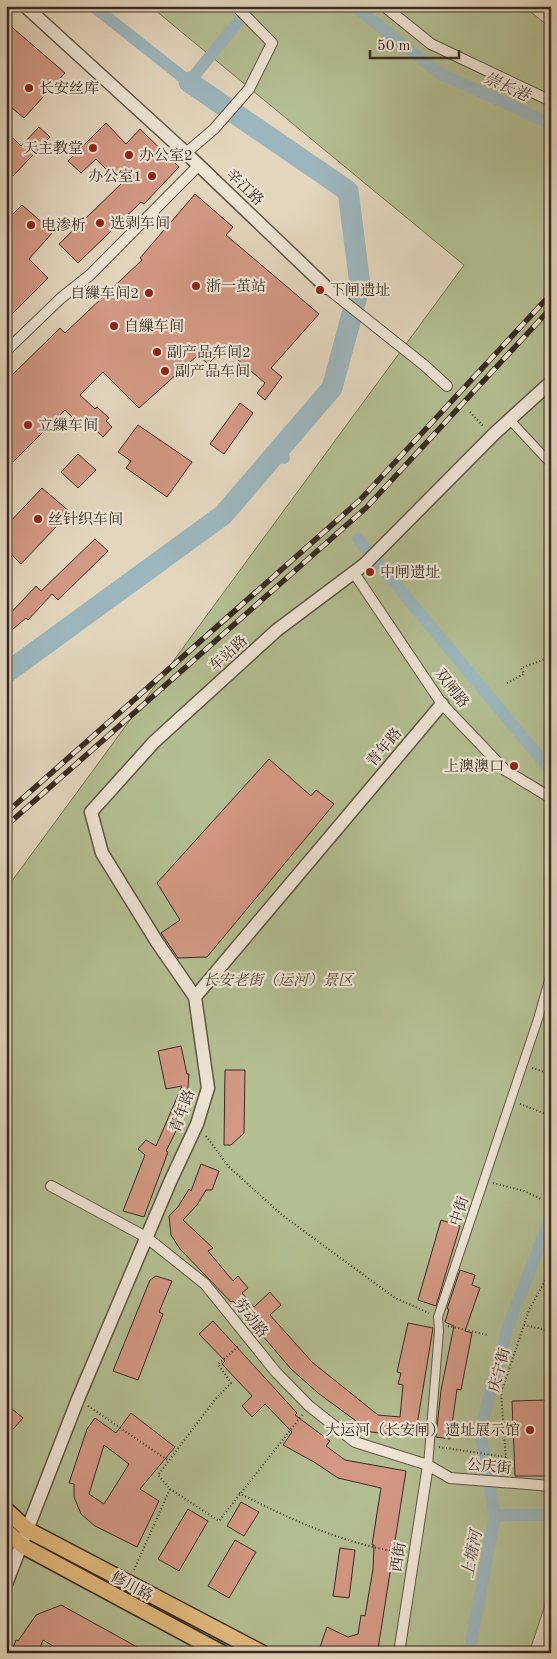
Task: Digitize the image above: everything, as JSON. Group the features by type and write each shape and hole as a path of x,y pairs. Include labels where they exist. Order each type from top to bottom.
{"main road":[{"name":"修川路","path":"6,1510 28,1530 262,1653"},
{"name":"修川路","path":"6,1531 22,1546 222,1653"}],"street":[{"name":"辛江路","path":"25,6 186,153 327,288 378,330 424,364 447,386"},
{"path":"186,153 214,129 249,89 272,43 236,6"},
{"path":"384,6 431,44 551,101"},
{"path":"6,350 61,298 90,276 198,165"},
{"name":"车站路","path":"195,997 157,942 102,853 91,812 161,736 277,630 365,564 493,436 551,382"},
{"path":"510,420 551,464"},
{"name":"双闸路","path":"354,573 442,704 505,770 551,798"},
{"name":"青年路","path":"6,1584 78,1399 146,1237 197,1124 208,1088 195,997 442,704"},
{"name":"中街","path":"428,1465 438,1321 551,973"},
{"name":"劳动路","path":"51,1186 146,1237 205,1284 248,1338 309,1406 355,1442 428,1465"},
{"name":"公庆街","path":"428,1465 450,1478 551,1486"},
{"name":"西街","path":"399,1653 428,1465"}],"path":[{"path":"470,412 493,436"},
{"path":"507,683 524,674 521,668 551,657"},
{"path":"522,1065 551,1074"},
{"path":"510,1100 551,1116"},
{"path":"197,1124 230,1167 282,1215 395,1298 438,1321 488,1335"},
{"path":"484,1181 524,1191 541,1199"},
{"name":"庆宁街","path":"507,1482 501,1393 528,1310 551,1270"},
{"path":"524,1325 551,1331"},
{"path":"248,1338 218,1364 231,1383 214,1401 158,1476 170,1489 219,1522 239,1493 309,1406"},
{"path":"78,1399 169,1461"},
{"path":"449,1448 506,1457"},
{"path":"128,1584 170,1489"},
{"path":"239,1493 277,1513 352,1542 413,1554"}],"green space":[{"name":"长安老街（运河）景区","path":"150,6 523,6 551,28 551,1587 529,1653 6,1653 6,889 464,265"}],"building":[{"name":"长安丝库","path":"6,22 65,73 24,118 6,103"},
{"path":"106,123 126,144 140,129 179,167 144,204 141,202 78,263 59,244 121,184 96,159 81,173 68,161"},
{"path":"39,127 50,137 13,176 6,170 6,131 21,146"},
{"path":"195,194 233,227 226,235 319,314 271,368 282,377 265,400 257,393 265,383 224,348 208,364 198,355 139,408 103,372 80,395 95,409 97,407 109,418 106,421 112,427 103,437 90,425 85,430 65,410 6,469 6,381 60,328 65,333 142,260 140,258"},
{"path":"22,205 53,232 29,259 48,278 6,320 6,221"},
{"path":"240,403 253,413 224,454 210,444"},
{"path":"138,425 192,462 167,497 126,468 131,461 118,452"},
{"path":"78,454 96,470 78,488 61,472"},
{"name":"丝针织车间","path":"42,488 70,512 21,564 6,549 6,526"},
{"path":"95,539 108,551 58,600 52,594 28,620 26,618 6,635 6,618 36,586 41,591"},
{"path":"269,759 311,796 316,790 334,804 207,957 178,958 161,933 180,920 157,883"},
{"path":"181,1046 187,1074 189,1074 186,1111 166,1151 168,1152 144,1217 123,1211 145,1155 138,1149 146,1140 156,1146 182,1086 166,1089 158,1051"},
{"path":"225,1070 245,1070 244,1133 231,1145 224,1145"},
{"path":"201,1164 219,1171 212,1190 206,1190 197,1205 183,1220 213,1248 208,1251 233,1281 238,1276 248,1288 242,1293 254,1307 270,1292 281,1305 270,1315 312,1362 378,1415 400,1417 403,1385 398,1384 401,1373 397,1372 408,1323 433,1328 416,1431 396,1430 396,1435 371,1432 318,1393 291,1369 233,1301 231,1302 180,1249 171,1235 169,1216 178,1207 189,1189 191,1191"},
{"path":"441,1220 460,1226 436,1306 418,1300"},
{"path":"460,1270 475,1275 472,1285 480,1288 465,1331 472,1333 461,1390 457,1389 450,1439 436,1437 441,1390 454,1326 445,1322 449,1309 447,1309"},
{"path":"156,1276 172,1281 159,1312 163,1314 138,1380 113,1371 150,1280"},
{"path":"213,1321 297,1413 295,1415 330,1441 326,1446 345,1460 406,1471 378,1649 366,1653 330,1653 320,1647 327,1627 348,1637 358,1634 361,1615 365,1616 373,1569 374,1545 372,1545 381,1488 338,1478 283,1445 292,1432 265,1404 252,1417 242,1406 252,1396 222,1364 225,1361 199,1334"},
{"path":"548,1400 551,1476 515,1476 512,1401"},
{"path":"6,1404 23,1418 6,1437"},
{"path":"131,1413 175,1447 140,1489 159,1501 137,1547 95,1526 81,1514 74,1497 74,1484 69,1483 87,1429 95,1418 116,1433","holes":["104,1445 129,1464 104,1504 89,1494"]},
{"path":"241,1502 259,1512 244,1536 227,1526"},
{"path":"188,1509 208,1521 179,1571 158,1559"},
{"path":"235,1540 256,1552 229,1598 208,1586"},
{"path":"340,1548 355,1550 349,1598 333,1596"},
{"path":"61,1605 148,1653 65,1653 43,1640 38,1653 11,1653 16,1640 18,1641 36,1615"}],"waterway":[{"name":"崇长港","path":"93,6 189,82 251,6"},
{"name":"崇长港","path":"354,6 439,73 551,124"},
{"path":"6,673 223,515 332,388 360,285 348,191 189,82"},
{"path":"277,451 284,458"},
{"path":"358,539 551,771"},
{"path":"495,1515 480,1431 508,1327 551,1216"},
{"name":"上塘河","path":"469,1653 495,1515 551,1515"}],"railway":[{"path":"6,813 359,501 551,294"},
{"path":"6,826 366,508 551,308"}],"place":[{"name":"长安丝库","path":"29,88"},
{"name":"天主教堂","path":"93,148"},
{"name":"办公室2","path":"129,155"},
{"name":"办公室1","path":"152,176"},
{"name":"选剥车间","path":"100,223"},
{"name":"电渗析","path":"31,225"},
{"name":"浙一茧站","path":"196,286"},
{"name":"下闸遗址","path":"320,290"},
{"name":"自繅车间2","path":"149,293"},
{"name":"自繅车间","path":"114,326"},
{"name":"副产品车间2","path":"157,352"},
{"name":"副产品车间","path":"165,371"},
{"name":"立繅车间","path":"28,425"},
{"name":"丝针织车间","path":"38,519"},
{"name":"中闸遗址","path":"370,572"},
{"name":"上澳澳口","path":"514,766"},
{"name":"大运河（长安闸）遗址展示馆","path":"530,1430"}]}
